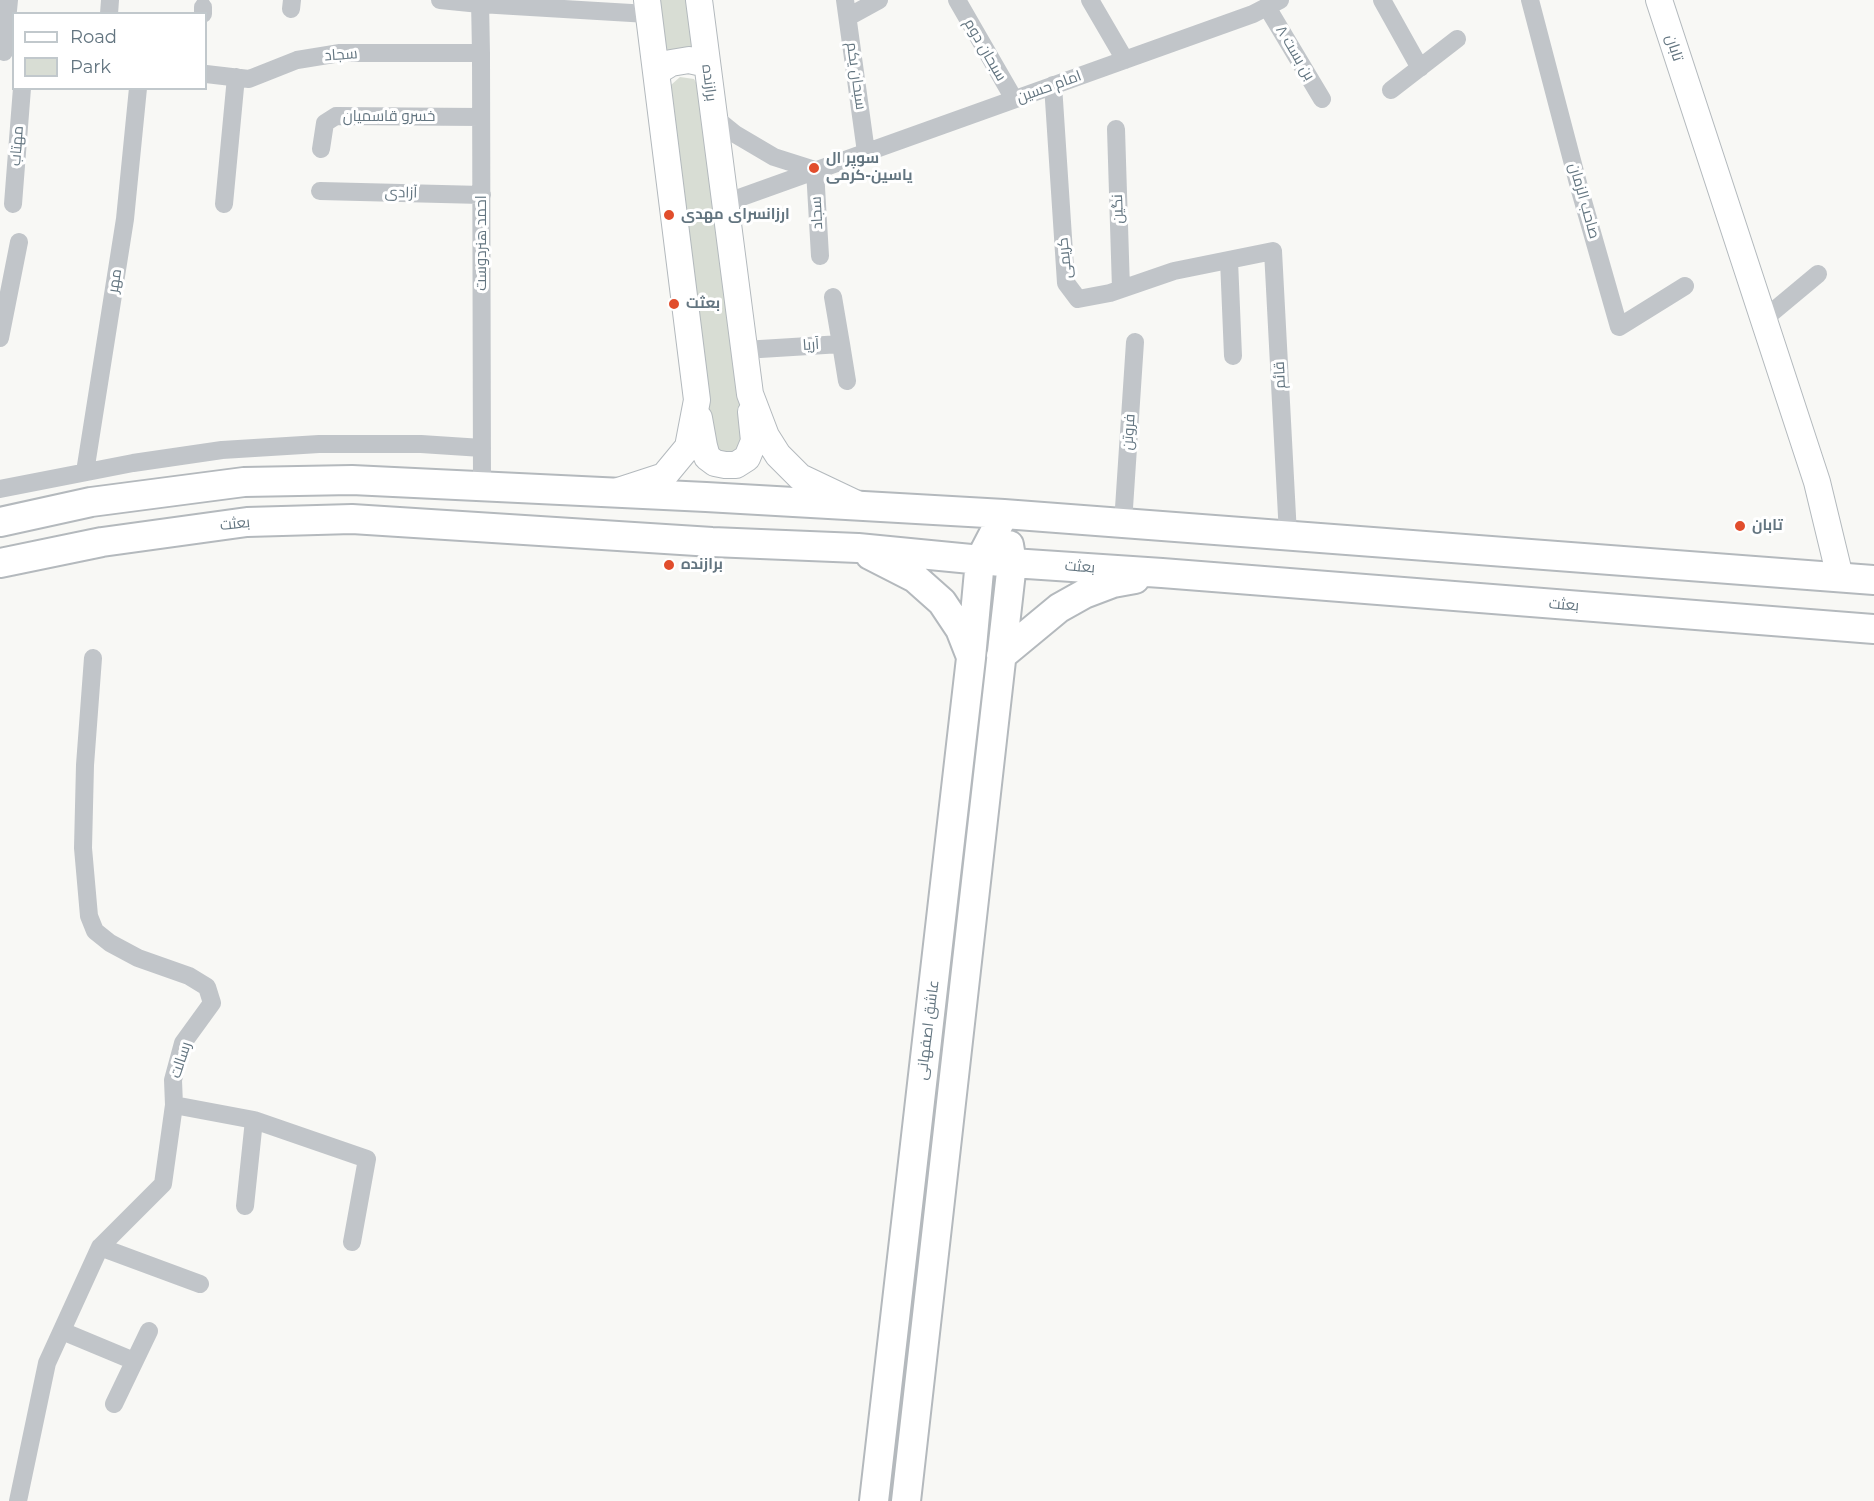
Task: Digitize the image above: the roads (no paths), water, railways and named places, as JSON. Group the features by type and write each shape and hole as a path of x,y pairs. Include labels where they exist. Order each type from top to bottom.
{"main road":[{"name":"برازنده","path":"699,0 750,394 766,436 778,455 800,477 860,506"},
{"name":"تابان","path":"1659,0 1817,482 1840,577"},
{"path":"647,7 697,400 704,446 707,456 715,464 736,465 747,458 754,441 750,394"},
{"path":"656,72 671,63 690,60 707,64"},
{"path":"615,492 664,476 688,447 697,400"},
{"path":"0,522 91,502 244,482 352,480 1004,514 1874,580"},
{"path":"352,480 352,519"},
{"path":"980,560 1004,514"},
{"name":"عاشق اصفهانی","path":"906,1501 1012,563 1004,514"},
{"name":"بعثت","path":"0,563 102,542 247,522 352,519 712,542 858,548 1012,563 1874,629"},
{"path":"858,548 915,578 942,602 960,629 971,658"},
{"name":"عاشق اصفهانی","path":"874,1501 971,658 980,560"},
{"path":"1001,656 1059,608 1084,594 1113,583 1162,573"}],"street":[{"path":"6,52 9,0"},
{"path":"440,0 647,7"},
{"path":"847,9 879,0"},
{"name":"سبحان دوم","path":"957,0 1014,99"},
{"path":"1090,0 1125,60"},
{"path":"1382,0 1420,68"},
{"name":"صاحب الزمان","path":"1530,0 1579,187 1620,327 1685,286"},
{"name":"احمد هنردوست","path":"480,2 482,486"},
{"name":"امام حسین","path":"725,202 1253,14 1274,3"},
{"name":"بن بست ۸","path":"1274,3 1322,99"},
{"name":"سبحان یکم","path":"847,9 866,152"},
{"path":"1391,90 1457,39"},
{"name":"سجاد","path":"207,74 249,79 297,60 340,53 481,53"},
{"path":"224,204 236,77"},
{"name":"کریمی","path":"1053,85 1066,283 1078,299 1121,289 1174,271 1233,259"},
{"name":"مهتاب","path":"13,204 22,90"},
{"name":"مهر","path":"85,472 125,219 138,90"},
{"name":"خسرو قاسمیان","path":"321,149 325,123 336,116 481,117"},
{"path":"714,117 735,134 774,157 815,170"},
{"name":"نگین","path":"1116,129 1121,289"},
{"name":"سجاد","path":"815,170 819,256"},
{"name":"آزادی","path":"320,191 482,195"},
{"path":"0,338 19,242"},
{"name":"قائم","path":"1233,259 1273,251 1288,535"},
{"path":"1233,259 1233,356"},
{"path":"1764,319 1818,274"},
{"path":"833,297 840,344"},
{"name":"فروتن","path":"1123,523 1136,342"},
{"name":"آریا","path":"744,350 840,344 846,381"},
{"path":"0,489 133,463 222,450 319,444 421,444 482,448"},
{"name":"رسالت","path":"18,1501 47,1363 100,1247 163,1184 174,1105 173,1080 183,1043 212,1003 207,987 189,976 138,958 110,944 95,931 89,916 83,848 85,765 93,658"},
{"path":"174,1105 254,1120 367,1159 352,1242"},
{"path":"245,1206 254,1120"},
{"path":"100,1247 200,1284"},
{"path":"62,1331 134,1362"},
{"path":"114,1404 148,1331"}],"place":[{"name":"سوپر ال یاسین-کرمی","path":"814,168"},
{"name":"ارزانسرای مهدی","path":"669,215"},
{"name":"بعثت","path":"674,304"},
{"name":"تابان","path":"1740,526"},
{"name":"برازنده","path":"669,565"}]}
